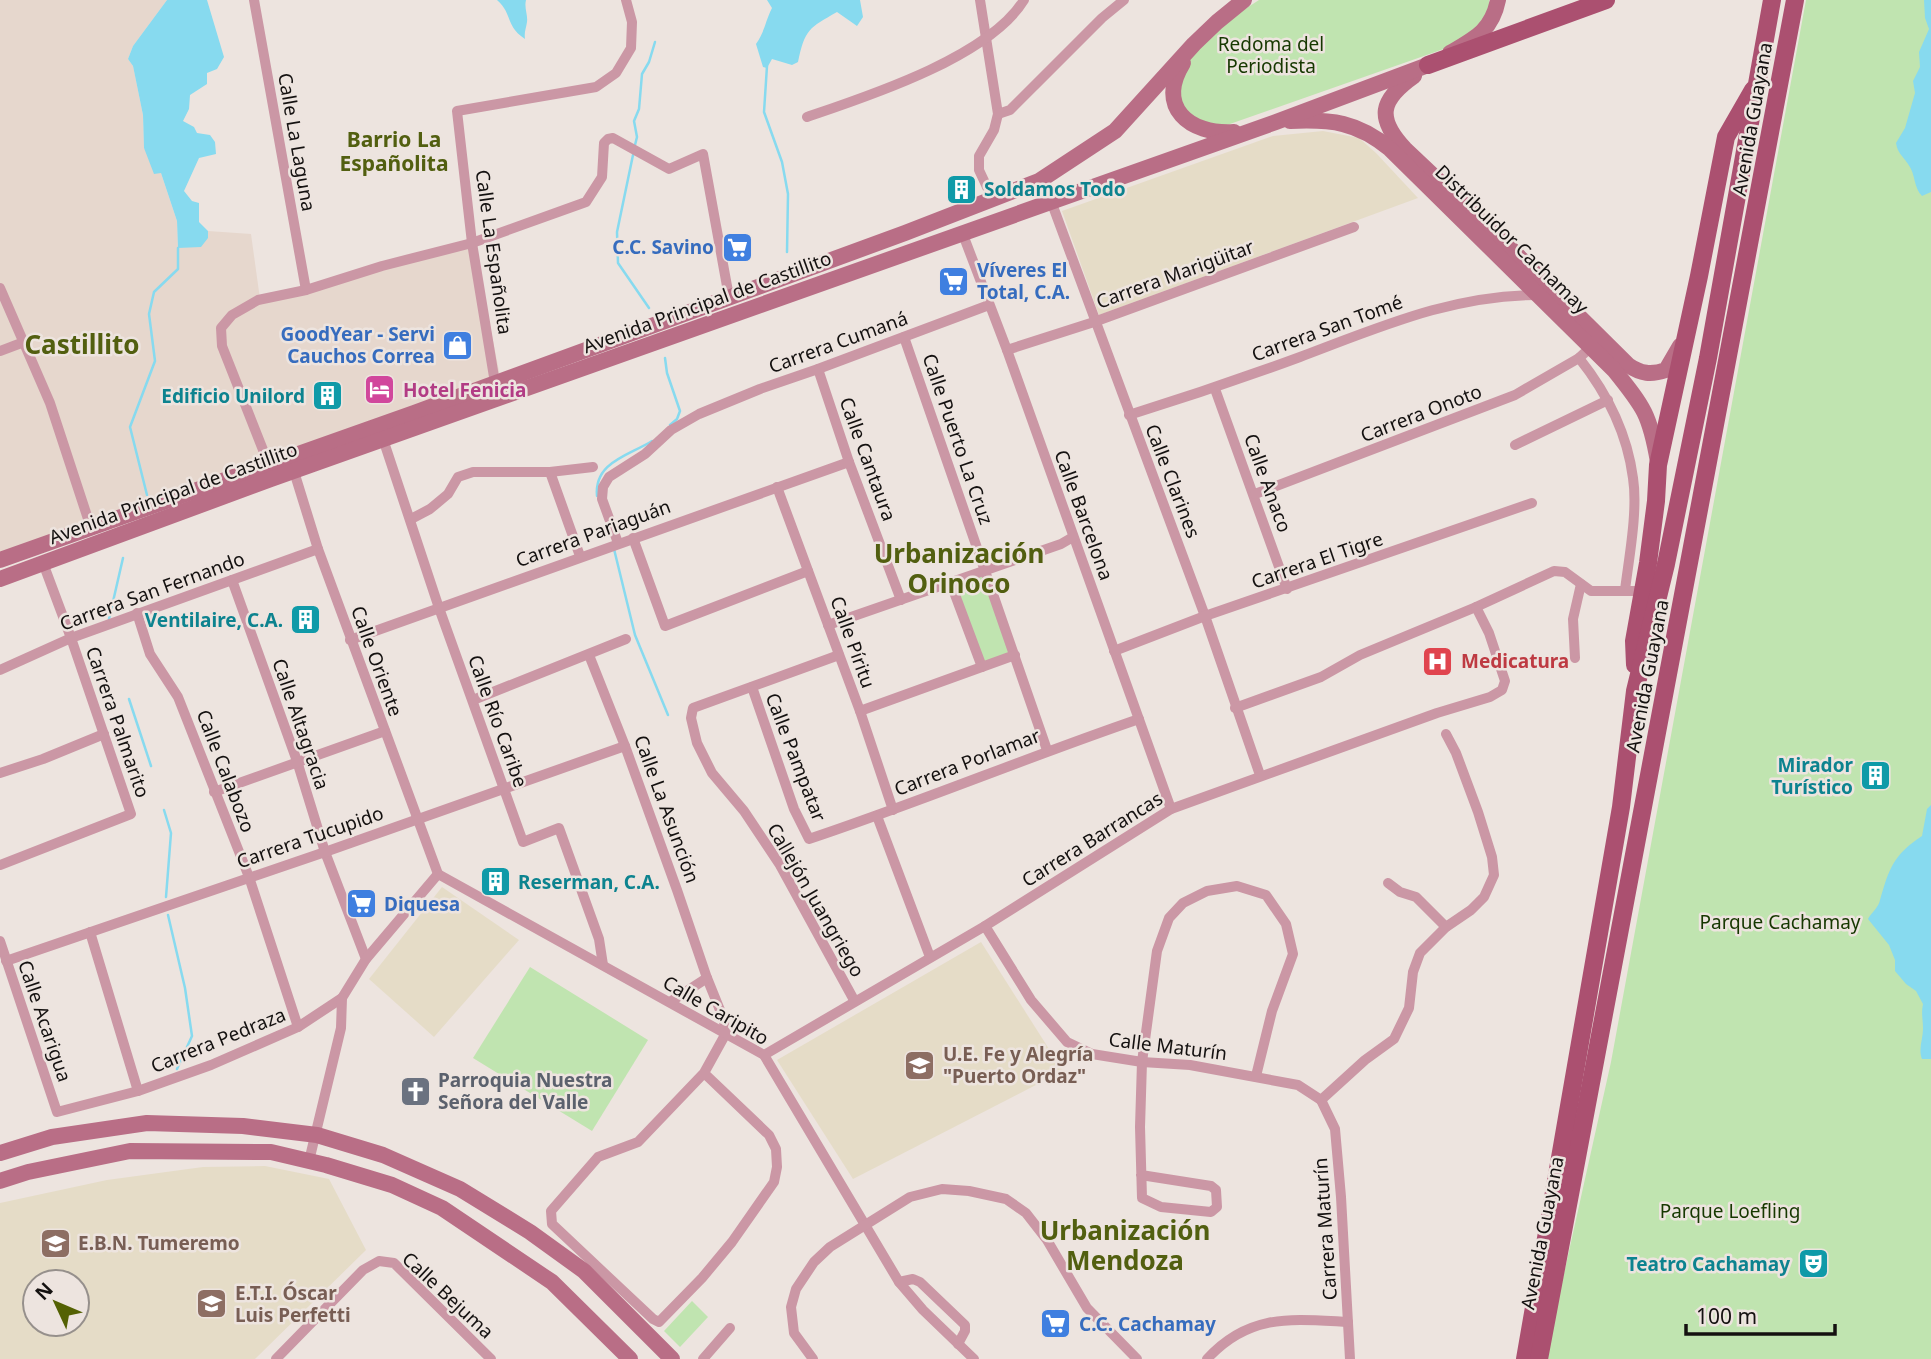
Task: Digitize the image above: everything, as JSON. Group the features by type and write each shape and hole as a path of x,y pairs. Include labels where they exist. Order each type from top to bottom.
{"main road":[{"name":"Avenida Principal de Castillito","path":"0,560 269,465 292,464 383,439 729,297 1039,181 1115,131 1194,44 1244,0"},
{"path":"1428,65 1484,30 1493,21 1499,0"},
{"path":"1428,65 1606,0"},
{"name":"Avenida Guayana","path":"1525,1359 1621,807 1635,691 1666,564 1709,358 1772,0"},
{"name":"Avenida Guayana","path":"1539,1359 1795,0"},
{"path":"1194,44 1179,69 1174,84 1177,110 1184,118 1207,132 1224,133 1276,122"},
{"name":"Avenida Principal de Castillito","path":"0,579 292,464 497,390 1051,201 1428,65"},
{"name":"Distribuidor Cachamay","path":"1428,65 1401,85 1391,96 1387,106 1385,121 1392,135 1405,149 1512,250 1628,366 1638,372 1653,374 1666,370 1685,334"},
{"name":"Distribuidor Cachamay","path":"1635,691 1633,591 1655,513 1658,465 1726,137 1757,84"},
{"name":"Distribuidor Cachamay","path":"1276,122 1332,122 1354,125 1373,135 1541,295 1585,352 1614,370 1649,417 1658,465"},
{"path":"0,1153 52,1138 147,1123 243,1126 317,1135 383,1155 460,1189 530,1232 583,1271 672,1359"},
{"path":"0,1181 28,1172 130,1151 271,1152 309,1161 392,1185 442,1208 552,1282 630,1359"}],"street":[{"name":"Calle La Laguna","path":"254,0 306,290"},
{"name":"Calle La Españolita","path":"497,390 472,243 457,111 596,87 615,73 631,48 632,22 626,0"},
{"path":"979,0 998,114 994,130 979,156 979,170 993,200"},
{"path":"807,117 891,89 985,39 1017,12 1024,0"},
{"path":"998,114 1010,110 1102,18 1124,0"},
{"path":"269,465 222,346 221,328 232,315 258,300 306,290 382,266 472,243 586,202 602,177 604,144 608,139 613,138 668,169 703,155 729,297"},
{"name":"Calle Clarines","path":"1051,201 1205,616 1260,775"},
{"name":"Carrera Marigüitar","path":"1007,350 1094,322 1353,228"},
{"name":"Calle Barcelona","path":"962,232 1007,350 1171,810"},
{"path":"0,288 50,403 91,528"},
{"name":"Carrera San Tomé","path":"1129,415 1215,389 1420,312 1508,295 1541,295"},
{"name":"Carrera Cumaná","path":"614,544 603,499 603,487 609,477 645,454 671,430 699,414 760,389 989,305"},
{"name":"Calle Puerto La Cruz","path":"904,337 1047,750"},
{"path":"0,351 24,342"},
{"path":"1236,708 1321,677 1360,655 1554,571 1565,572 1591,591 1633,591 1634,480 1614,408 1585,352"},
{"name":"Carrera Onoto","path":"1255,495 1515,395 1585,352"},
{"name":"Calle Cantaura","path":"818,369 849,462 901,600"},
{"name":"Calle Anaco","path":"1215,389 1287,589"},
{"path":"1515,445 1608,400"},
{"name":"Calle Río Caribe","path":"383,439 439,608 523,842 559,828 599,939 603,965"},
{"name":"Carrera Pariaguán","path":"350,640 849,462"},
{"name":"Calle Oriente","path":"292,464 350,640 438,874"},
{"path":"411,519 430,509 447,494 458,477 473,472 550,472 593,467"},
{"path":"550,472 580,556"},
{"name":"Calle Píritu","path":"777,487 860,711 893,810"},
{"name":"Carrera El Tigre","path":"1114,651 1205,616 1532,503"},
{"path":"828,625 951,584 1061,544 1073,537"},
{"path":"633,538 665,626 808,571"},
{"name":"Carrera San Fernando","path":"0,670 136,613 318,549"},
{"name":"Carrera Palmarito","path":"0,865 131,814 43,563"},
{"name":"Calle Altagracia","path":"232,580 297,761 325,852 366,959"},
{"path":"951,584 982,667"},
{"path":"1575,658 1573,619 1581,584"},
{"name":"Carrera Barrancas","path":"764,1055 854,1000 985,926 1171,810 1260,775 1490,697 1502,690 1505,681 1489,634 1476,607"},
{"name":"Calle Calabozo","path":"136,613 150,654 178,697 249,877 298,1027"},
{"path":"473,700 626,639"},
{"name":"Calle La Asunción","path":"589,655 625,746 724,1020 725,1035"},
{"path":"752,687 839,655"},
{"path":"860,711 1015,655"},
{"name":"Callejón Juangriego","path":"752,687 692,708 691,718 697,743 712,773 744,811 780,865 854,1000"},
{"name":"Calle Pampatar","path":"752,687 794,809 809,839"},
{"name":"Carrera Porlamar","path":"809,839 877,816 1047,750 1139,719"},
{"path":"214,792 385,730"},
{"path":"0,773 104,734"},
{"path":"1321,1100 1365,1060 1394,1039 1409,1008 1412,972 1420,953 1446,927 1471,910 1484,897 1494,875 1492,857 1478,812 1457,753 1446,734"},
{"name":"Carrera Tucupido","path":"6,961 625,746"},
{"path":"877,816 930,957"},
{"name":"Calle Caripito","path":"438,874 764,1055 899,1282 923,1310 974,1359"},
{"name":"Carrera Pedraza","path":"57,1112 138,1091 211,1065 298,1027 342,998 366,959 438,874"},
{"path":"1388,883 1400,892 1416,897 1446,927"},
{"path":"1141,1175 1211,1186 1216,1190 1217,1207 1211,1212 1161,1207 1142,1198 1141,1175 1142,1062 1157,951 1169,918 1183,903 1207,891 1237,886 1266,895 1286,924 1293,954 1272,1011 1256,1076"},
{"name":"Calle Maturín","path":"985,926 1031,1000 1067,1042 1093,1054 1142,1062 1190,1065 1297,1085 1321,1100"},
{"path":"90,932 138,1091"},
{"name":"Calle Acarigua","path":"0,942 57,1112"},
{"path":"670,1002 707,978"},
{"path":"309,1161 341,1028 342,998"},
{"path":"704,1073 769,1135 776,1149 777,1167 774,1182 732,1242 659,1322 552,1224 551,1211 598,1157 638,1142 704,1073 725,1035"},
{"name":"Carrera Maturín","path":"1321,1100 1335,1129 1350,1359"},
{"path":"813,1359 794,1333 792,1307 796,1289 814,1262 830,1247 910,1197 942,1189 969,1191 1006,1199 1026,1213 1047,1240 1087,1308 1137,1359"},
{"name":"Calle Bejuma","path":"276,1359 363,1270 379,1261 394,1263 491,1359"},
{"path":"899,1282 914,1279 920,1282 965,1325 958,1344"},
{"path":"1207,1359 1220,1344 1236,1333 1258,1325 1292,1319 1348,1322"},
{"path":"703,1359 730,1328"}],"shaded area":[{"path":"0,0 167,0 133,46 128,59 133,66 143,115 144,148 161,173 177,221 178,248 208,238 208,231 251,234 260,299 473,240 501,381 0,561"},
{"path":"1323,131 1359,138 1418,198 1099,315 1062,211 1273,136"},
{"path":"442,887 519,940 434,1037 369,979"},
{"name":"U.E. Fe y Alegría \"Puerto Ordaz\"","path":"981,942 1063,1071 853,1179 777,1060"},
{"name":"E.T.I. Óscar Luis Perfetti","path":"265,1166 329,1179 366,1250 255,1359 0,1359 0,1203 107,1180 203,1167"}],"green space":[{"name":"Redoma del Periodista","path":"1259,0 1489,0 1490,13 1458,44 1207,132 1180,105 1182,71 1190,56 1207,38"},
{"name":"Parque Cachamay","path":"1806,0 1931,0 1931,1359 1545,1359 1611,1062"},
{"path":"984,575 1011,652 985,663 955,587"},
{"path":"530,967 648,1040 592,1131 473,1058"},
{"path":"692,1301 708,1317 680,1347 664,1331"}],"water":[{"path":"167,0 207,0 224,57 217,69 207,73 207,84 190,95 189,109 183,121 194,127 197,133 210,135 215,142 216,154 199,158 184,191 192,201 199,203 199,222 208,231 208,238 201,247 178,248 177,221 161,173 154,174 144,148 143,115 133,66 128,59 133,46"},
{"path":"497,0 526,0 525,39 514,29"},
{"path":"767,0 860,0 863,17 857,26 837,12 820,22 806,36 798,62 792,65 772,59 767,68 763,67 756,44 772,8"},
{"path":"1924,0 1931,0 1931,192 1922,196 1911,168 1896,143 1905,128 1915,93 1913,81 1920,67 1919,52 1929,29"},
{"path":"1931,805 1931,1059 1922,1059 1920,1052 1923,1004 1916,991 1895,971 1895,960 1889,945 1868,919 1879,903 1886,880 1898,856 1922,836 1927,809"}],"waterway":[{"path":"635,145 637,137 634,121 639,109 642,74 655,42"},
{"path":"767,66 764,112 782,162 788,194 787,252"},
{"path":"633,155 617,232 618,263 649,308"},
{"path":"147,495 130,427 155,361 149,314 154,292 178,269 178,248"},
{"path":"665,358 667,373 680,411 677,419 670,425"},
{"path":"597,496 601,475 607,468 614,461 652,441"},
{"path":"614,549 635,635 668,715"},
{"path":"109,619 123,558"},
{"path":"129,699 151,766"},
{"path":"164,810 171,833 166,897"},
{"path":"168,915 185,988 192,1036 177,1069"}],"place":[{"name":"Soldamos Todo","path":"961,189"},
{"name":"C.C. Savino","path":"737,247"},
{"name":"Víveres El Total, C.A.","path":"954,281"},
{"name":"GoodYear - Servi Cauchos Correa","path":"458,345"},
{"name":"Hotel Fenicia","path":"380,390"},
{"name":"Edificio Unilord","path":"328,396"},
{"name":"Ventilaire, C.A.","path":"306,620"},
{"name":"Medicatura","path":"1438,661"},
{"name":"Mirador Turístico","path":"1876,776"},
{"name":"Reserman, C.A.","path":"495,882"},
{"name":"Diquesa","path":"361,904"},
{"name":"U.E. Fe y Alegría \"Puerto Ordaz\"","path":"920,1065"},
{"name":"Parroquia Nuestra Señora del Valle","path":"415,1091"},
{"name":"E.B.N. Tumeremo","path":"55,1243"},
{"name":"Teatro Cachamay","path":"1813,1264"},
{"name":"E.T.I. Óscar Luis Perfetti","path":"212,1304"},
{"name":"C.C. Cachamay","path":"1056,1324"}],"district":[{"name":"Barrio La Españolita","path":"394,151"},
{"name":"Castillito","path":"82,344"},
{"name":"Urbanización Orinoco","path":"959,568"},
{"name":"Urbanización Mendoza","path":"1125,1245"}],"park label":[{"name":"Parque Loefling","path":"1730,1211"}]}
